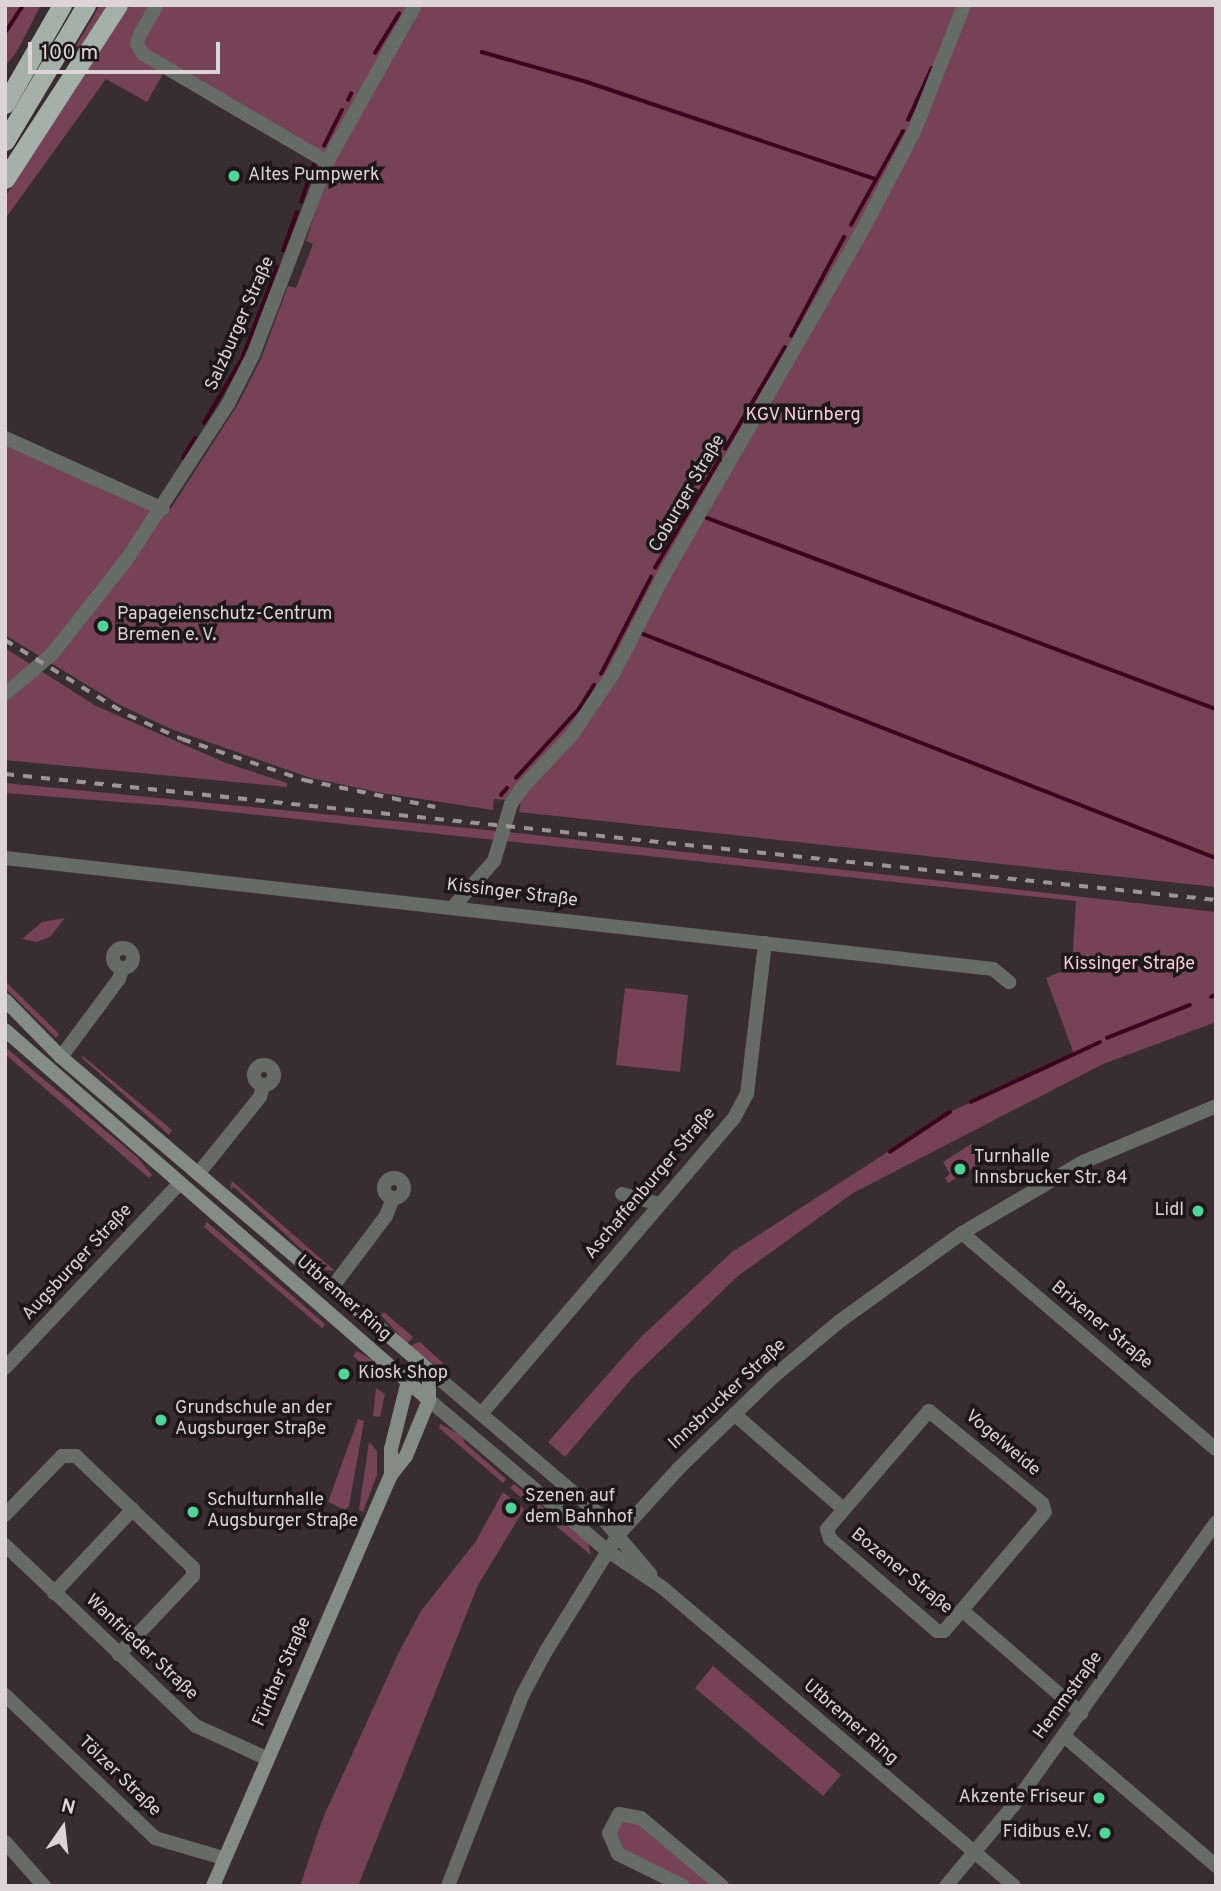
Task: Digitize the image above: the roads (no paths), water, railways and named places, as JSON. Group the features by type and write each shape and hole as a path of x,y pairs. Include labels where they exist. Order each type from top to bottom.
{"highway":[{"path":"5,104 62,5"},
{"path":"5,176 6,130 86,5"},
{"path":"5,176 43,123 118,5"},
{"path":"5,78 24,70"},
{"path":"6,130 43,123"}],"main road":[{"name":"Utbremer Ring","path":"5,1000 61,1057 429,1370"},
{"name":"Utbremer Ring","path":"5,1030 429,1400"},
{"path":"408,1381 429,1370"},
{"name":"Fürther Straße","path":"213,1886 266,1758 391,1475 407,1456 429,1400 429,1370"},
{"name":"Fürther Straße","path":"391,1475 391,1448 408,1381"}],"street":[{"path":"157,5 137,44 143,54 327,162"},
{"name":"Salzburger Straße","path":"5,694 52,654 163,509 253,355 327,162 415,5"},
{"name":"Coburger Straße","path":"454,906 494,861 511,804 521,789 571,736 613,674 677,552 862,231 914,132 964,5"},
{"path":"5,438 163,509"},
{"name":"Kissinger Straße","path":"5,858 454,906 993,969 1009,982"},
{"name":"Aschaffenburger Straße","path":"482,1413 734,1118 747,1094 765,943"},
{"path":"61,1057 122,969"},
{"path":"198,1174 260,1097 263,1086"},
{"name":"Innsbrucker Straße","path":"448,1886 523,1694 608,1551 618,1535 734,1414 840,1321 962,1233 1083,1162 1216,1106"},
{"name":"Augsburger Straße","path":"5,1368 179,1184"},
{"path":"622,1194 660,1204"},
{"name":"Utbremer Ring","path":"331,1289 386,1216 393,1198"},
{"name":"Brixener Straße","path":"962,1233 1216,1449"},
{"name":"Utbremer Ring","path":"429,1370 482,1413 618,1535 663,1588"},
{"name":"Utbremer Ring","path":"429,1400 608,1551 663,1588 1014,1886"},
{"name":"Vogelweide","path":"842,1508 929,1411 1042,1503 1042,1520 964,1612"},
{"name":"Bozener Straße","path":"734,1414 842,1508 827,1529 830,1539 937,1631 951,1629 964,1612 1082,1713"},
{"path":"5,1515 62,1456 69,1454 133,1509 193,1568 192,1576 119,1654"},
{"path":"54,1592 133,1509"},
{"name":"Hemmstraße","path":"946,1886 1082,1713 1216,1522"},
{"name":"Wanfrieder Straße","path":"5,1545 196,1726 266,1758"},
{"name":"Tölzer Straße","path":"5,1695 155,1838 223,1858"},
{"path":"1064,1736 1216,1867"},
{"path":"683,1886 618,1854 609,1833 619,1814 641,1818 722,1886"},
{"path":"5,1842 44,1886"}],"waterway":[{"path":"5,33 23,5"},
{"path":"375,53 399,14"},
{"path":"482,52 587,82 876,179"},
{"path":"908,120 932,68"},
{"path":"348,100 351,94"},
{"path":"324,146 342,110"},
{"path":"851,225 903,131"},
{"path":"301,202 314,165"},
{"path":"283,251 297,212"},
{"path":"791,336 844,237"},
{"path":"204,423 242,359 277,267"},
{"path":"725,449 785,347"},
{"path":"183,458 195,438"},
{"path":"655,568 719,460"},
{"path":"707,518 1216,709"},
{"path":"601,674 651,577"},
{"path":"643,634 1216,858"},
{"path":"516,778 579,709 594,685"},
{"path":"501,795 507,788"},
{"path":"1211,997 1216,995"},
{"path":"1107,1038 1190,1005"},
{"path":"971,1102 1100,1042"},
{"path":"890,1152 950,1112"}],"railway":[{"path":"5,640 128,715 182,739 304,780 435,807"},
{"path":"5,774 1216,900"}],"place":[{"name":"Altes Pumpwerk","path":"234,176"},
{"name":"Papageienschutz-Centrum Bremen e. V.","path":"103,626"},
{"name":"Turnhalle Innsbrucker Str. 84","path":"960,1169"},
{"name":"Lidl","path":"1198,1211"},
{"name":"Kiosk Shop","path":"344,1374"},
{"name":"Grundschule an der Augsburger Straße","path":"161,1420"},
{"name":"Szenen auf dem Bahnhof","path":"511,1508"},
{"name":"Schulturnhalle Augsburger Straße","path":"193,1512"},
{"name":"Akzente Friseur","path":"1099,1798"},
{"name":"Fidibus e.V.","path":"1105,1833"}],"park label":[{"name":"KGV Nürnberg","path":"803,416"}]}
